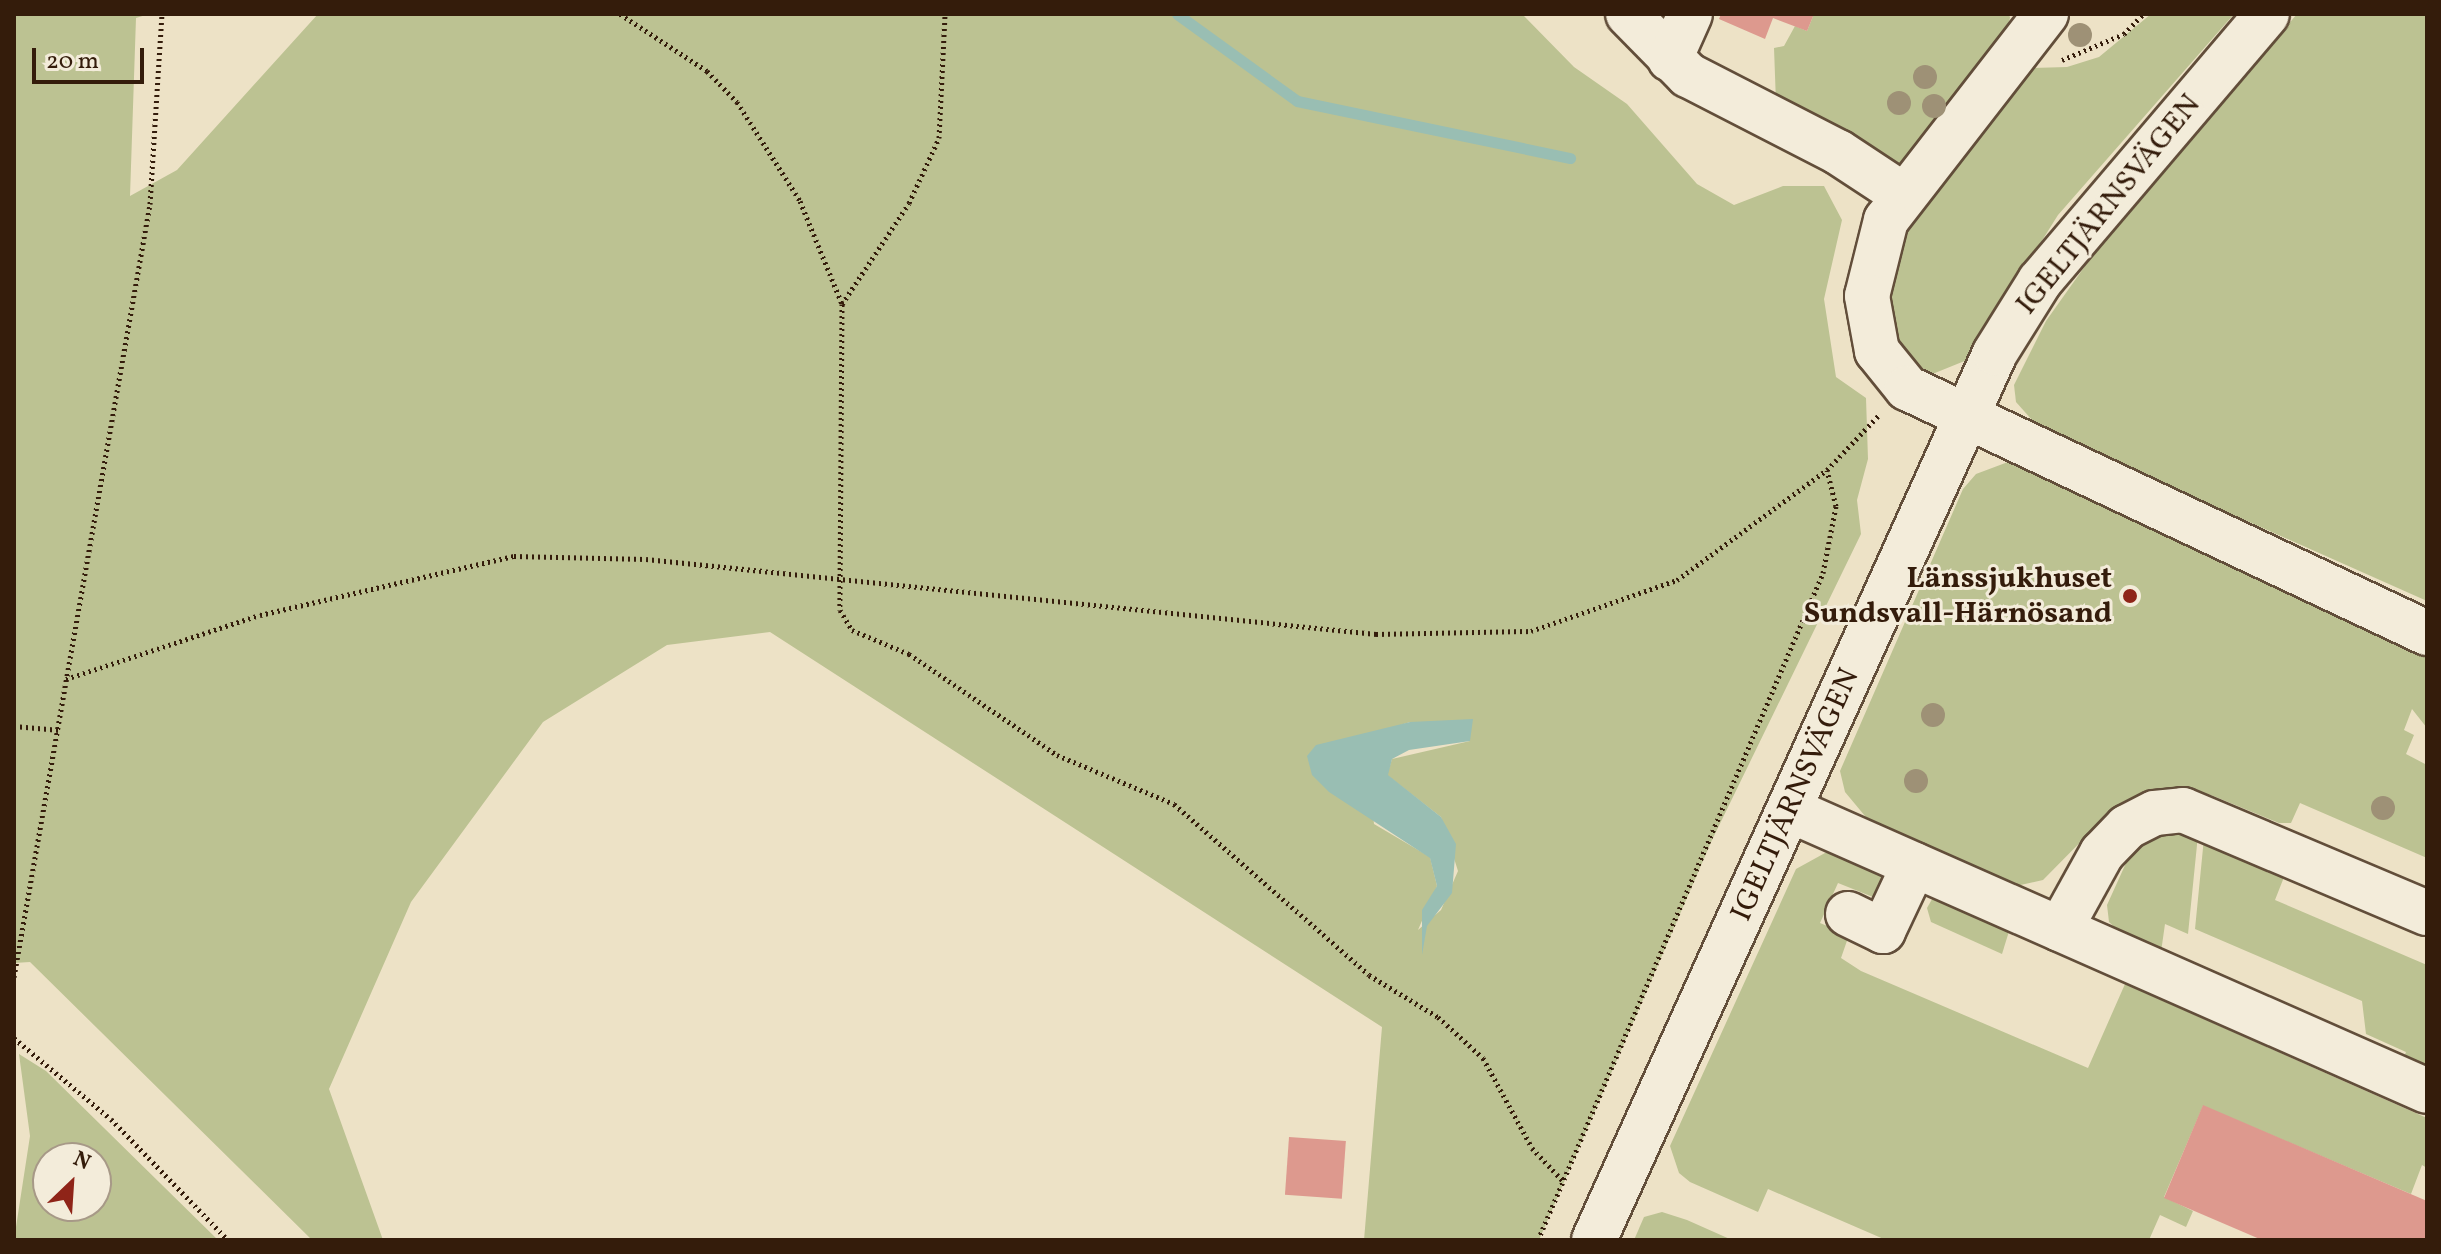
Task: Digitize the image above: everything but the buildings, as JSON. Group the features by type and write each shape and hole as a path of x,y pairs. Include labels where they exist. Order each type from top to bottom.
{"street":[{"path":"1628,14 1670,59 1721,95 1838,152 1902,194"},
{"path":"1670,59 1690,14"},
{"path":"2046,14 2019,53 1902,194 1886,220 1867,296 1877,351 1907,388 2427,633"},
{"name":"IGELTJÄRNSVÄGEN","path":"1594,1240 1966,414 2040,281 2267,14"},
{"path":"1790,810 2427,1091"},
{"path":"2060,929 2102,853 2127,827 2155,813 2183,810 2427,913"},
{"path":"1848,914 1883,931 1914,865"}],"path":[{"path":"14,977 60,730 66,679 150,204 162,14"},
{"path":"620,14 707,71 737,102 800,201 842,304 840,610 852,630 909,654 1012,730 1057,755 1174,804 1369,975 1438,1017 1483,1058 1532,1148 1563,1181"},
{"path":"842,304 909,203 939,138 945,14"},
{"path":"2019,53 2052,62 2072,59 2124,34 2143,14"},
{"path":"66,679 260,615 514,556 646,559 1376,634 1531,631 1677,580 1827,470 1907,388"},
{"path":"1538,1240 1823,573 1836,506 1827,470"},
{"path":"14,726 60,730"},
{"path":"14,1038 111,1119 228,1240"}],"green space":[{"path":"14,14 149,14 136,18 130,196 177,170 318,14 1522,14 1574,67 1627,104 1697,184 1734,205 1783,186 1824,186 1842,220 1824,299 1836,377 1866,398 1868,459 1857,500 1861,534 1712,840 1539,1240 1364,1240 1382,1027 770,632 667,645 543,722 411,902 329,1089 383,1240 312,1240 30,962 14,963","holes":["1410,722 1470,741 1392,759 1387,775 1441,817 1458,871 1441,910 1418,930 1437,886 1430,857 1374,824 1366,736"]},
{"path":"1814,14 2008,14 2010,17 2008,31 1902,167 1776,103 1774,48 1784,46 1795,26 1807,31"},
{"path":"2151,14 2234,14 2058,215 1967,360 1930,375 1912,369 1895,355 1883,289 1894,241 2029,68 2067,67 2099,57"},
{"path":"2297,14 2427,14 2427,601 2040,429 2016,402 2014,385 2046,321 2095,252"},
{"path":"2008,462 2427,646 2427,728 2412,709 2404,730 2414,735 2406,754 2427,765 2427,858 2300,803 2291,823 2279,823 2211,795 2159,788 2115,807 2043,880 2016,886 1870,822 1845,792 1840,771 1963,489 1976,474"},
{"path":"2170,830 2198,835 2188,934 2165,924 2161,952 2122,934 2109,922 2107,905 2131,852 2143,839"},
{"path":"2204,838 2286,872 2275,900 2427,965 2427,1077 2401,1065 2406,1052 2366,1034 2362,1001 2195,929"},
{"path":"1825,853 1842,853 1894,878 1888,903 1838,883 1820,923 1849,935 1841,958 1861,971 2088,1068 2125,984 2427,1118 2427,1168 2422,1165 2411,1194 2203,1106 2164,1197 2193,1211 2186,1227 2160,1215 2149,1240 1886,1240 1768,1189 1758,1212 1690,1182 1679,1173 1670,1146 1796,869"},
{"path":"1935,894 2010,928 2002,954 1931,922 1927,908"},
{"path":"19,1054 46,1071 218,1240 14,1240 30,1136"},
{"path":"1662,1212 1732,1240 1634,1240 1644,1217"}],"water":[{"path":"1473,719 1470,741 1409,750 1392,759 1388,775 1441,817 1456,844 1452,893 1427,926 1422,955 1422,910 1437,886 1430,858 1329,792 1312,775 1307,756 1316,745 1410,722"}],"waterway":[{"path":"1177,14 1297,101 1570,158"}],"place":[{"name":"Länssjukhuset Sundsvall-Härnösand","path":"2130,596"}]}
